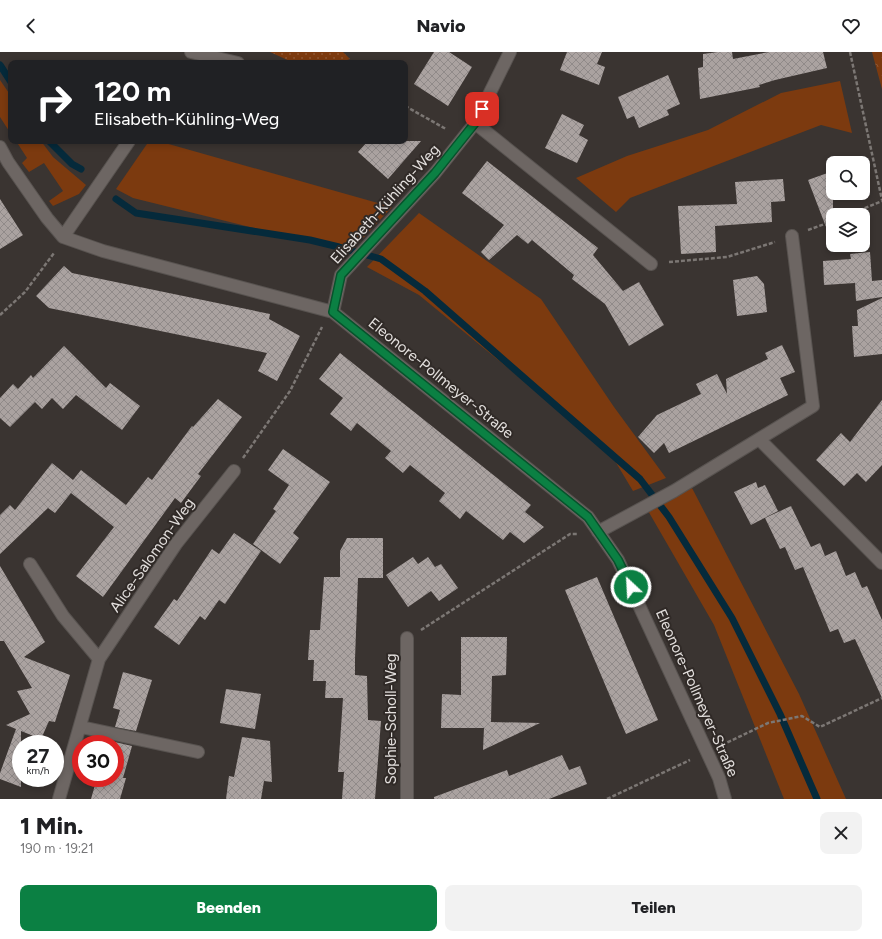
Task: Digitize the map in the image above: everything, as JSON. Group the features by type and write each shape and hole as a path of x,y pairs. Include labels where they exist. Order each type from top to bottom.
{"street":[{"name":"Elisabeth-Kühling-Weg","path":"333,312 341,275 377,234 435,173 475,123 510,52"},
{"path":"192,55 221,60"},
{"path":"475,123 651,264"},
{"path":"63,237 127,144"},
{"name":"Eleonore-Pollmeyer-Straße","path":"0,147 8,162 46,218 63,237 103,251 333,312 588,517 618,560 720,778 725,799"},
{"path":"598,532 645,505 674,491 813,406 792,236"},
{"path":"759,439 882,563"},
{"name":"Alice-Salomon-Weg","path":"59,799 81,727 99,659 176,544 234,471"},
{"path":"30,564 63,616 99,659"},
{"name":"Sophie-Scholl-Weg","path":"407,638 407,799"},
{"path":"81,727 198,752"}],"path":[{"path":"850,52 882,201 865,208"},
{"path":"408,108 445,130 475,123"},
{"path":"651,264 727,257 826,224"},
{"path":"0,315 25,292 55,252 63,237"},
{"path":"234,471 290,391 325,320 333,312"},
{"path":"407,638 570,534 598,532"},
{"path":"607,799 768,723 802,716 820,727 882,698"}],"green space":[{"path":"270,52 343,52 350,59 347,60 287,60"},
{"path":"872,52 882,52 882,89"},
{"path":"0,80 8,92 8,129 0,117"},
{"path":"840,81 852,133 821,125 630,198 616,212 576,178 627,156 708,130 781,93"},
{"path":"18,144 43,144 53,157 86,185 79,194 53,206 49,201 63,191 44,163 29,172 22,163 27,158"},
{"path":"147,144 169,144 392,207 350,252 133,198 116,189"},
{"path":"419,213 541,299 614,407 666,478 633,491 609,451 419,295 367,267"},
{"path":"692,488 799,694 846,799 784,799 714,625 647,509"}],"building":[{"path":"434,52 449,52 472,67 448,106 414,84"},
{"path":"567,52 602,52 597,64 605,67 599,85 560,70"},
{"path":"732,52 733,59 769,52 823,52 827,68 775,80 759,85 760,87 700,99 698,68 703,67 703,54"},
{"path":"668,75 680,104 667,110 669,115 639,128 634,116 627,119 618,97"},
{"path":"562,114 584,125 579,135 588,140 577,163 545,148"},
{"path":"408,141 421,141 388,179 358,152 365,144 408,144"},
{"path":"487,161 598,248 593,255 623,291 639,282 664,325 629,346 605,304 572,279 574,275 532,240 528,244 517,235 489,260 481,252 504,225 462,193"},
{"path":"826,174 826,200 833,200 833,208 826,208 826,227 808,180"},
{"path":"783,179 785,201 771,202 772,222 715,226 716,252 681,254 678,206 737,204 735,182"},
{"path":"0,199 23,235 0,249"},
{"path":"870,252 872,281 882,280 882,297 856,301 855,283 824,285 823,261 851,259 850,254"},
{"path":"64,266 72,273 270,314 269,319 300,336 277,381 258,371 267,353 49,308 36,296"},
{"path":"757,276 764,284 767,312 737,316 733,280"},
{"path":"882,298 882,354 854,357 852,326 858,326 857,310"},
{"path":"782,345 795,372 780,378 788,395 669,453 664,443 654,453 638,437 657,415 701,394 696,384 717,374 727,394 726,379 768,359 765,353"},
{"path":"64,346 106,388 110,383 140,406 122,430 76,395 63,409 52,398 42,409 35,402 10,427 0,418 0,398 13,384 18,389 31,375 33,378"},
{"path":"340,353 531,505 525,512 544,527 524,543 510,532 503,540 466,511 460,519 439,501 445,493 410,465 403,473 385,458 391,451 357,423 351,431 330,414 343,398 319,379"},
{"path":"218,399 242,417 198,474 201,476 181,503 175,498 103,597 76,576 114,527 71,493 55,513 48,508 0,554 0,515 10,505 15,510 52,463 73,480 81,470 126,505 148,477 152,480 192,426 193,427"},
{"path":"882,400 882,465 866,482 857,473 844,486 816,460 841,433 850,442"},
{"path":"283,449 330,482 293,533 299,538 280,564 253,544 276,511 273,509 289,485 268,470"},
{"path":"756,482 758,488 765,485 778,511 751,525 734,492"},
{"path":"791,506 811,547 820,543 825,556 836,551 846,576 855,572 862,588 867,586 882,620 882,698 855,639 844,643 838,629 830,632 803,567 795,570 785,547 780,549 765,518"},
{"path":"234,533 261,551 225,604 219,600 205,620 200,616 179,645 154,627 174,599 177,601 212,549 219,554"},
{"path":"347,538 383,538 383,578 358,578 355,659 355,675 367,676 368,720 381,721 375,799 342,799 344,772 338,772 343,698 325,698 326,681 313,681 314,660 308,660 310,630 320,630 324,577 340,577 340,551"},
{"path":"413,557 418,564 428,557 435,567 441,564 458,588 439,601 431,591 408,607 386,575"},
{"path":"0,566 45,642 24,657 70,675 55,722 49,721 43,735 31,735 21,731 21,735 14,735 16,729 6,725 30,714 17,691 32,688 4,641 0,641"},
{"path":"597,577 658,720 626,734 565,590"},
{"path":"461,637 507,637 506,675 492,676 491,722 540,723 483,750 484,728 441,728 442,694 461,695"},
{"path":"123,672 152,680 136,731 115,727 120,710 113,708"},
{"path":"226,689 261,694 255,729 220,723"},
{"path":"242,737 270,741 272,782 264,781 261,799 226,799 229,776 234,777"},
{"path":"12,740 12,784 0,779 0,773"},
{"path":"124,744 132,746 124,774"},
{"path":"562,755 569,770 580,766 587,784 549,799 434,799 434,797 507,770 509,776"},
{"path":"94,787 123,787 120,799 91,799"}],"waterway":[{"path":"0,65 8,77"},
{"path":"52,144 72,164 81,169"},
{"path":"116,199 136,213 310,240 381,259 425,291 640,479 669,517 732,618 780,714 817,799"}],"route":[{"path":"482,109 475,123 435,173 377,234 341,275 333,312 588,517 618,560 631,587"}]}
